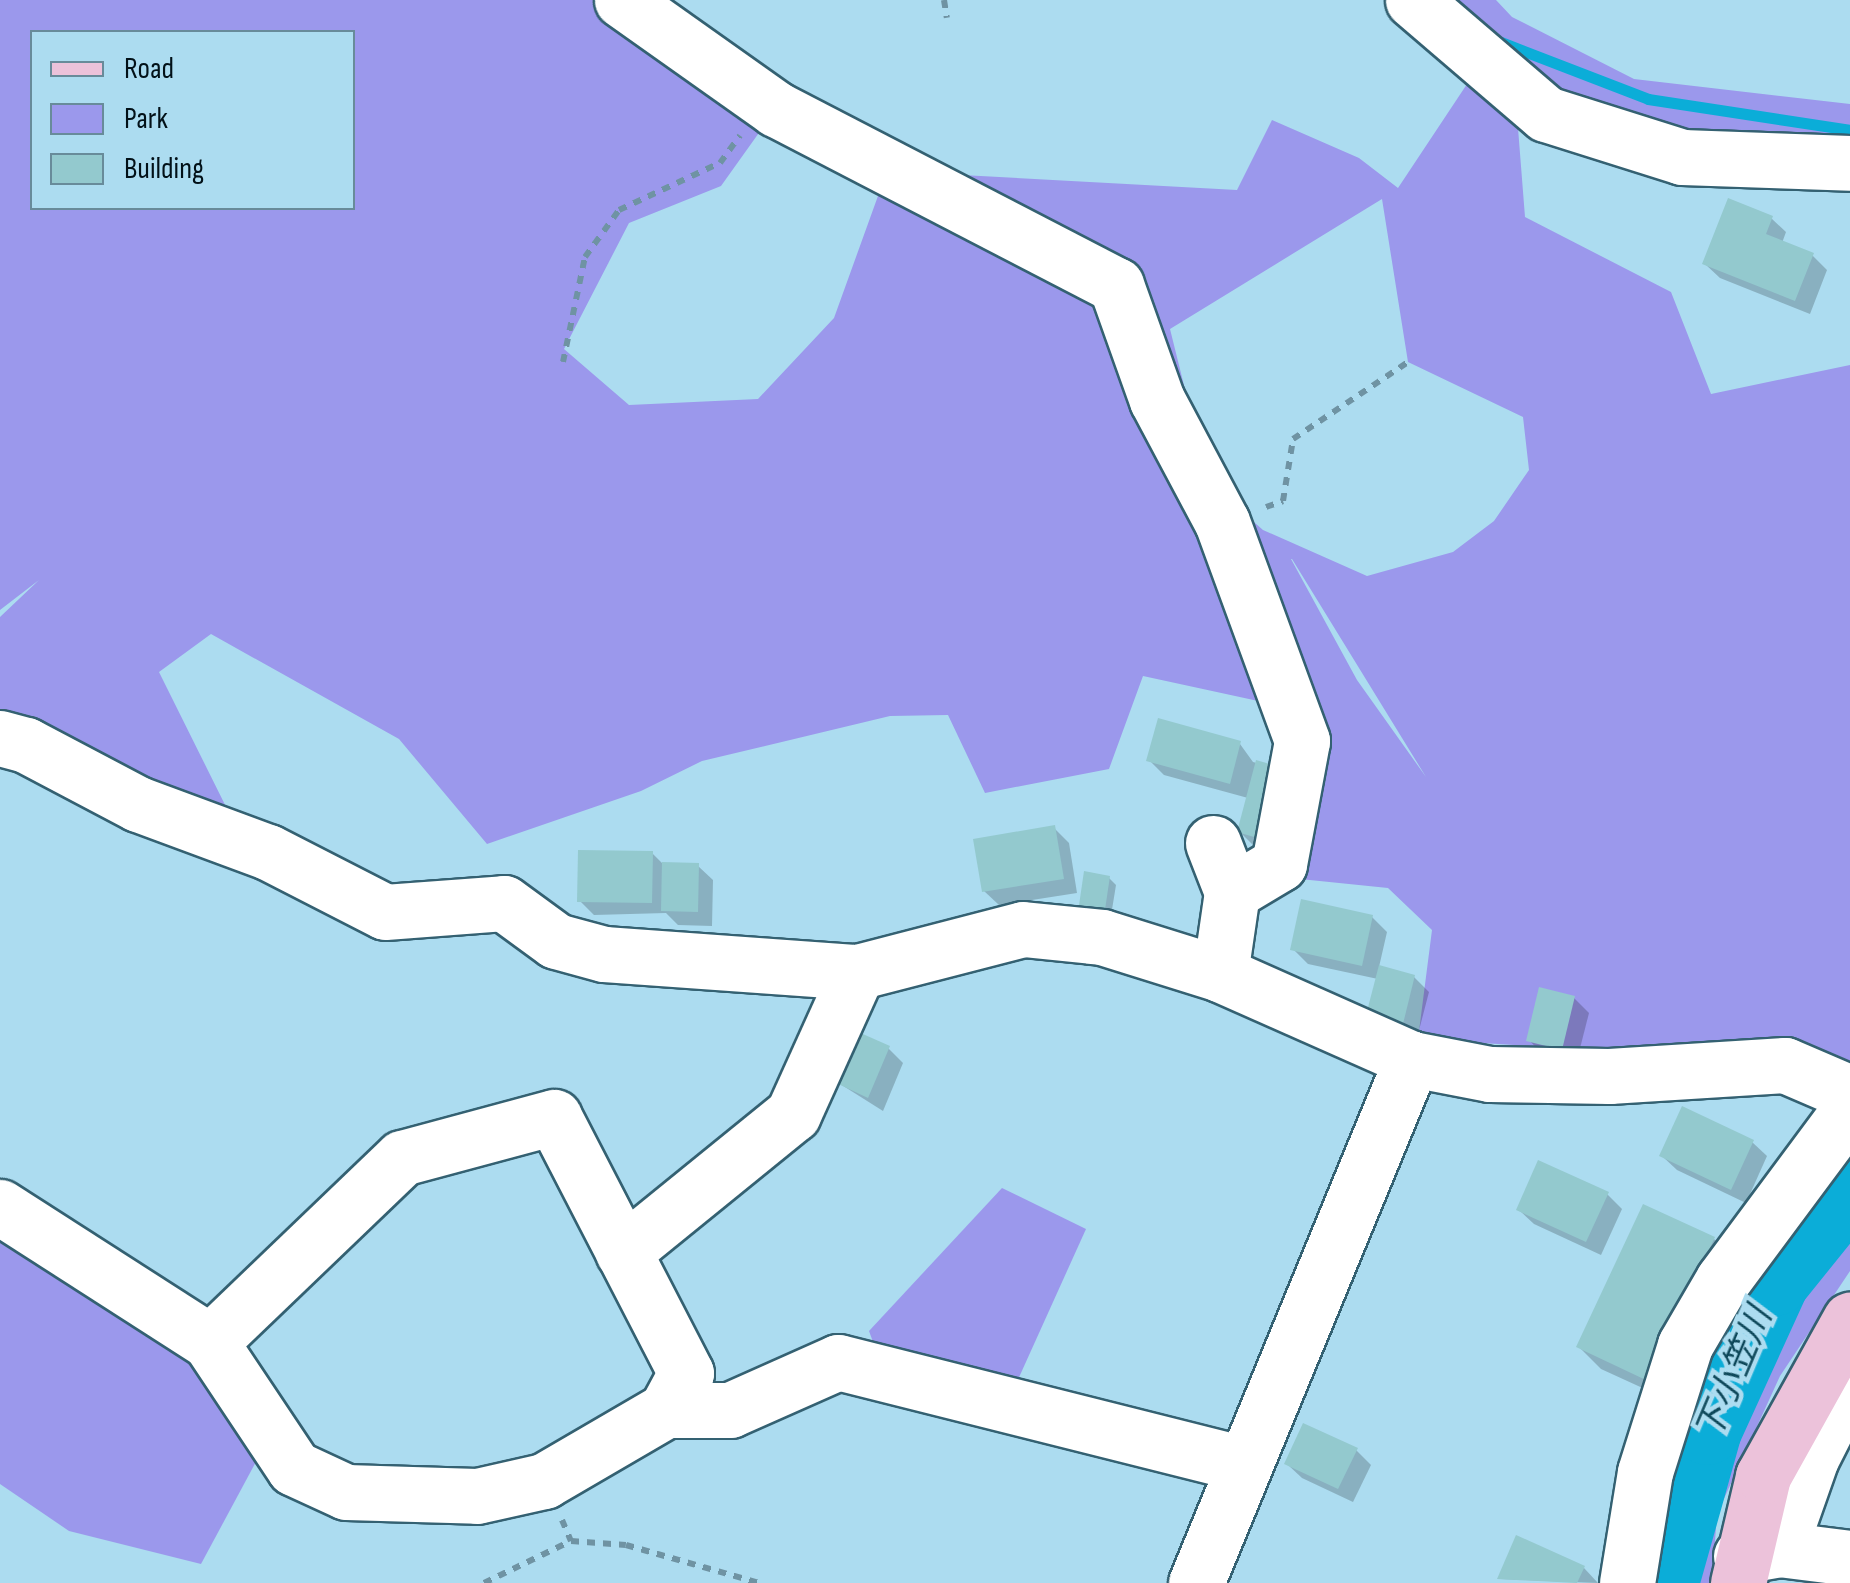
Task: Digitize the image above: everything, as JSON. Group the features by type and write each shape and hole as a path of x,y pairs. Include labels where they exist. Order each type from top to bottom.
{"main road":[{"path":"1752,1563 1764,1476 1850,1320"}],"street":[{"path":"622,0 764,102 1116,285 1157,400 1222,522 1302,740 1280,864 1223,868 1220,974"},
{"path":"1413,0 1546,114 1682,157 1850,163"},
{"path":"0,738 26,745 138,804 268,852 385,912 504,903 556,941 604,954 857,972 1023,929 1102,938 1220,974 1412,1059 1490,1074 1609,1076 1785,1065 1850,1094"},
{"path":"622,1252 793,1114 857,972"},
{"path":"1196,1583 1412,1059"},
{"path":"1627,1583 1644,1472 1685,1345 1723,1280 1850,1109"},
{"path":"210,1342 402,1158 554,1118 686,1373 666,1410"},
{"path":"0,1207 210,1342 294,1468 346,1492 477,1496 544,1481 666,1410 730,1410 838,1362 1244,1464"},
{"path":"1752,1563 1850,1382"},
{"path":"1752,1563 1850,1558"}],"path":[{"path":"944,0 947,18"},
{"path":"563,362 586,257 619,210 720,163 764,102"},
{"path":"1222,522 1283,501 1292,439 1408,362"},
{"path":"484,1583 572,1542 626,1545 759,1583"}],"green space":[{"path":"0,0 671,0 687,9 776,109 721,186 629,223 564,349 629,405 758,399 834,318 887,171 1237,190 1272,120 1359,158 1398,188 1473,75 1518,128 1525,217 1671,292 1711,394 1850,365 1850,1066 1418,1039 1432,930 1388,888 1300,879 1291,708 1143,676 1109,769 985,793 948,715 890,716 702,761 641,791 487,844 399,739 211,634 159,672 244,843 0,743 0,617 39,580 0,610","holes":["1382,199 1408,362 1523,417 1529,470 1494,521 1453,552 1367,576 1263,530 1208,482 1170,329","1292,559 1426,777 1357,680"]},
{"path":"1417,0 1496,0 1512,17 1634,79 1850,104 1850,181 1660,157"},
{"path":"1850,1136 1850,1271 1780,1376 1717,1514 1712,1583 1637,1583 1701,1353"},
{"path":"1002,1188 1086,1229 1011,1395 877,1353 869,1331"},
{"path":"0,1239 219,1324 271,1434 201,1564 69,1531 0,1484"}],"building":[{"path":"1728,198 1773,216 1766,234 1814,253 1795,301 1702,264"},
{"path":"1158,718 1241,741 1230,784 1146,761"},
{"path":"1256,760 1294,771 1275,843 1237,832"},
{"path":"1055,825 1064,879 982,892 973,839"},
{"path":"578,850 653,851 652,903 577,902"},
{"path":"662,862 699,863 698,912 661,911"},
{"path":"1084,871 1110,876 1103,923 1077,919"},
{"path":"1301,899 1373,915 1362,966 1290,950"},
{"path":"1379,965 1415,975 1402,1028 1365,1019"},
{"path":"1539,987 1575,996 1562,1050 1526,1041"},
{"path":"856,1031 890,1046 868,1098 834,1082"},
{"path":"1682,1106 1754,1140 1731,1190 1659,1156"},
{"path":"1538,1160 1609,1192 1586,1242 1516,1210"},
{"path":"1643,1204 1715,1237 1648,1381 1576,1347"},
{"path":"1303,1423 1358,1448 1338,1489 1284,1464"},
{"path":"1516,1535 1585,1566 1577,1583 1497,1579"}],"waterway":[{"path":"1498,41 1648,99 1850,130"},
{"name":"下小笠川","path":"1664,1583 1707,1430 1775,1281 1850,1188"}]}
